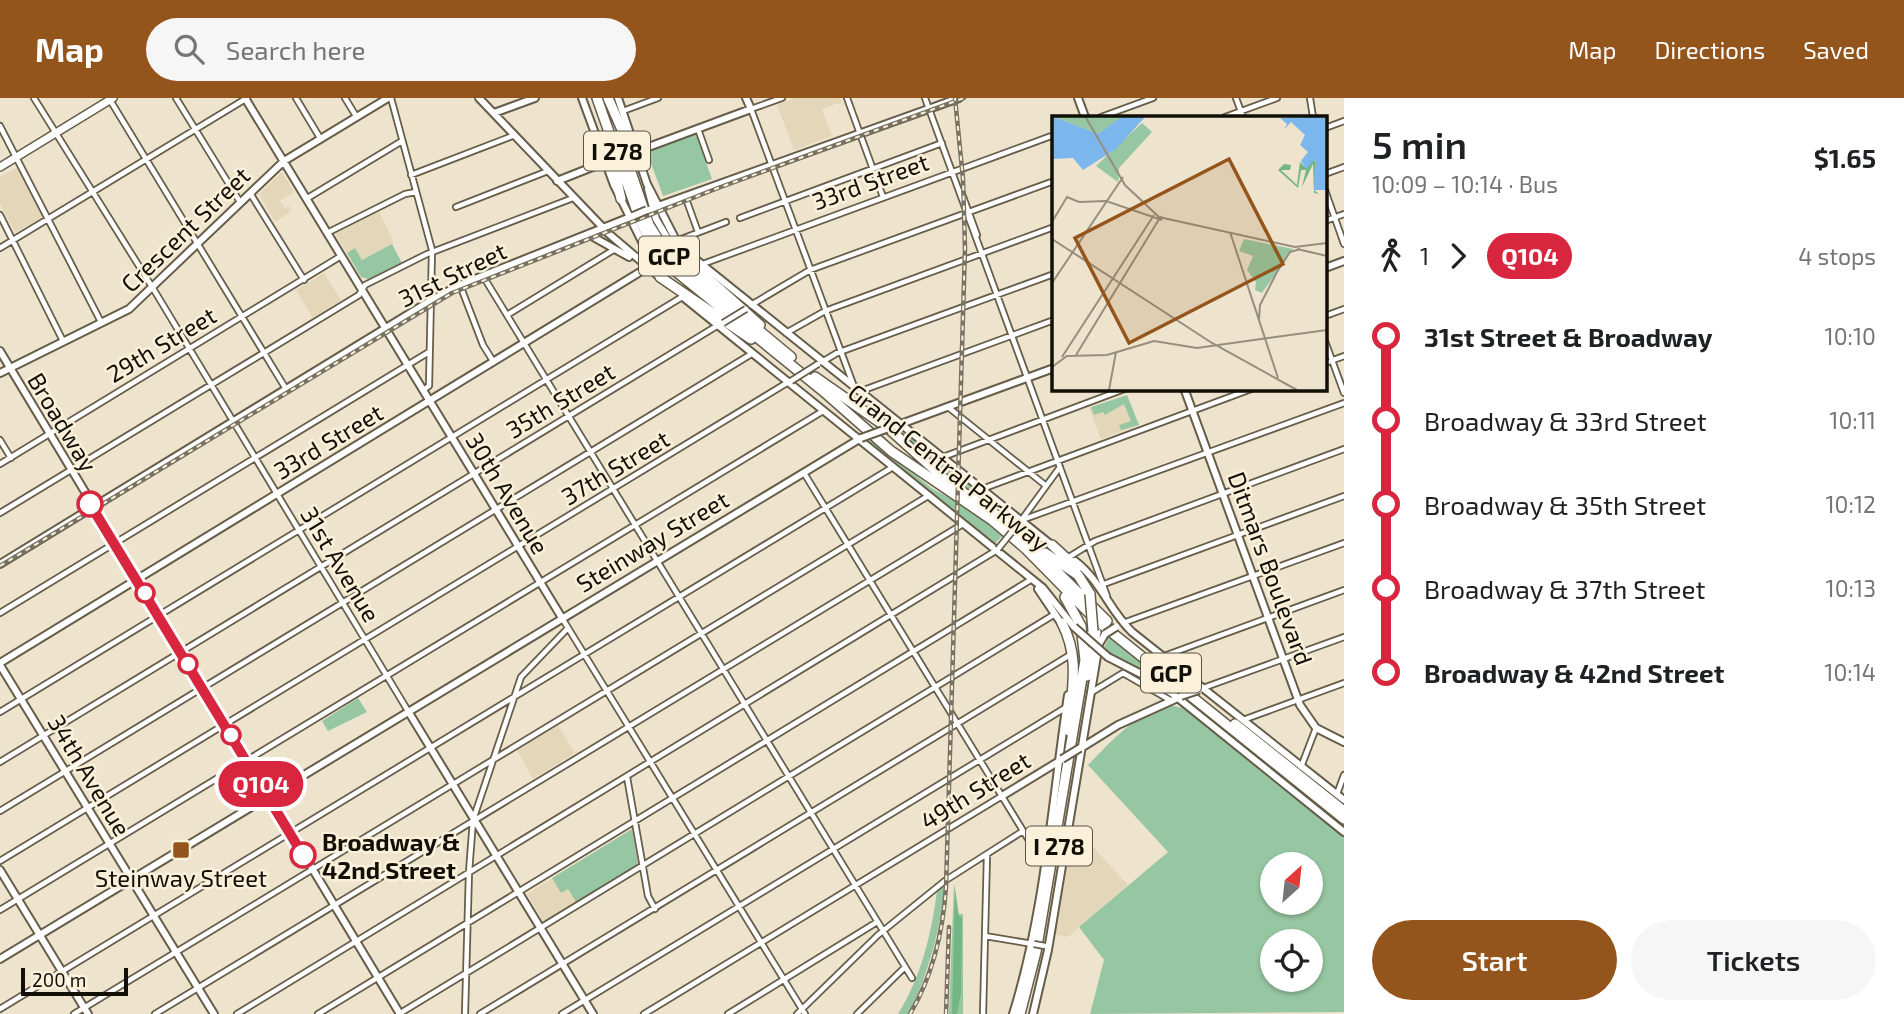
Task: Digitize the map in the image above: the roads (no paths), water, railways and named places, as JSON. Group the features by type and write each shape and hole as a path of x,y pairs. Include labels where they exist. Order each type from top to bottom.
{"highway":[{"path":"594,98 606,143 605,162"},
{"path":"594,98 621,199"},
{"name":"Grand Central Parkway","path":"594,98 637,214 657,253 679,275 797,366 888,428 948,482 1016,522 1096,612 1344,811"},
{"path":"606,98 635,152"},
{"name":"Grand Central Parkway","path":"606,98 641,204 660,245 685,272 797,366 896,455 981,512 1010,536 1095,620 1344,819"},
{"path":"672,246 797,366"},
{"path":"658,275 797,366"},
{"path":"1016,522 1050,557 1076,573 1093,594"},
{"name":"I 278","path":"1010,536 1068,602 1081,624 1085,643 1085,663 1035,960 1023,1014"},
{"path":"1052,545 1081,572 1093,594"},
{"name":"I 278","path":"1023,1014 1039,963 1087,676 1098,632 1093,594"},
{"path":"1053,850 1075,671 1071,641 1062,623"}],"main road":[{"path":"0,167 111,99"}],"street":[{"name":"31st Avenue","path":"34,98 234,421 276,495 593,1014"},
{"path":"176,98 240,202"},
{"path":"0,248 246,98"},
{"name":"30th Avenue","path":"246,98 801,1013"},
{"path":"296,98 320,138"},
{"path":"345,98 356,116"},
{"path":"389,98 431,253 429,386 423,390"},
{"name":"Crescent Street","path":"0,373 128,309 284,161 389,98"},
{"path":"479,98 573,198 639,263"},
{"path":"494,113 534,98"},
{"path":"582,98 605,162 658,275 1032,579 1051,596 1074,627 1108,657 1149,678 1176,698 1344,832"},
{"path":"618,98 653,208 672,246 700,265 748,307 942,457 1016,522 1088,572 1107,598 1120,625 1344,800"},
{"path":"623,111 658,98"},
{"path":"746,98 840,352 857,390"},
{"path":"635,152 782,98"},
{"path":"847,98 883,197"},
{"path":"925,98 1107,598"},
{"name":"31st Street","path":"0,564 460,285 685,196 960,98"},
{"path":"1078,98 1085,116"},
{"path":"1104,116 1153,98"},
{"path":"1236,98 1242,114 1277,98"},
{"path":"1310,98 1313,116"},
{"path":"111,99 286,390"},
{"path":"1326,128 1344,121"},
{"path":"0,126 101,322"},
{"path":"698,129 709,160"},
{"path":"411,175 514,135"},
{"name":"33rd Street","path":"700,265 1052,136"},
{"path":"306,199 402,141"},
{"path":"740,218 942,143"},
{"path":"557,181 605,162"},
{"path":"1326,174 1344,167"},
{"path":"456,207 548,171"},
{"name":"35th Street","path":"0,762 810,270 1052,182"},
{"path":"327,233 405,194 416,192"},
{"path":"250,193 304,280"},
{"path":"1326,193 1344,244"},
{"path":"685,196 698,232"},
{"path":"0,513 264,353 362,290 365,285 431,253 573,198"},
{"path":"1326,221 1344,214"},
{"path":"0,215 64,341"},
{"path":"672,246 698,232 726,222"},
{"path":"785,334 825,311 1052,229"},
{"path":"588,234 639,263 653,265"},
{"name":"33rd Street","path":"0,664 653,265 672,246"},
{"path":"507,315 615,249"},
{"name":"29th Street","path":"0,464 341,256"},
{"path":"1326,268 1344,261"},
{"name":"37th Street","path":"0,861 819,363 840,352 1052,275"},
{"path":"483,276 912,978"},
{"path":"460,285 483,345 494,362"},
{"path":"0,712 682,297"},
{"path":"1326,316 1344,309"},
{"path":"857,390 1052,321"},
{"path":"1326,344 1344,393"},
{"name":"Broadway","path":"0,351 48,435 399,1014"},
{"path":"0,613 429,352"},
{"path":"0,811 753,354"},
{"path":"1326,363 1344,356"},
{"name":"Steinway Street","path":"0,959 859,439 1052,369"},
{"path":"942,457 1122,390"},
{"name":"Ditmars Boulevard","path":"1185,390 1298,700 1316,728"},
{"path":"981,489 1059,464 1249,390"},
{"path":"1016,522 1344,402"},
{"path":"947,407 1045,485"},
{"path":"0,911 823,411"},
{"path":"0,440 11,458"},
{"path":"1069,557 1089,545 1344,449"},
{"path":"237,1014 997,550 1059,464"},
{"path":"0,1009 893,467"},
{"path":"803,472 1044,866"},
{"path":"74,1014 86,1011 176,952 928,495"},
{"path":"1104,584 1344,496"},
{"path":"155,1014 963,524"},
{"path":"1032,1014 1047,946 1091,693 1099,644 1098,632 1344,543"},
{"path":"1088,572 1097,567"},
{"path":"1013,1014 1033,944 1062,759 1070,655 1062,623 1032,579"},
{"path":"318,1014 1032,579"},
{"path":"1163,657 1344,590"},
{"path":"399,1014 1056,614"},
{"path":"465,1014 473,820 521,677 568,628"},
{"name":"49th Street","path":"644,1014 1081,747 1176,698 1344,637"},
{"path":"480,1014 1070,655"},
{"name":"34th Avenue","path":"0,664 214,1014"},
{"path":"1091,693 1123,673 1176,698"},
{"path":"1242,720 1344,683"},
{"path":"562,1014 1066,708"},
{"path":"1301,768 1316,728 1344,742"},
{"path":"1337,795 1344,775"},
{"path":"627,777 648,896 655,909"},
{"path":"801,1013 883,931 946,880 1023,831"},
{"path":"984,1014 987,855"},
{"path":"0,870 86,1011"},
{"path":"728,1014 877,922"},
{"path":"985,936 1047,946"},
{"path":"858,1014 905,967"}],"railway":[{"path":"910,1014 936,953 946,887 965,248 963,179 955,98"},
{"path":"0,566 452,293 718,188 964,98"},
{"path":"946,1014 949,927"}],"place":[{"name":"Steinway Street","path":"181,850"},
{"name":"Broadway & 42nd Street","path":"303,855"}]}
